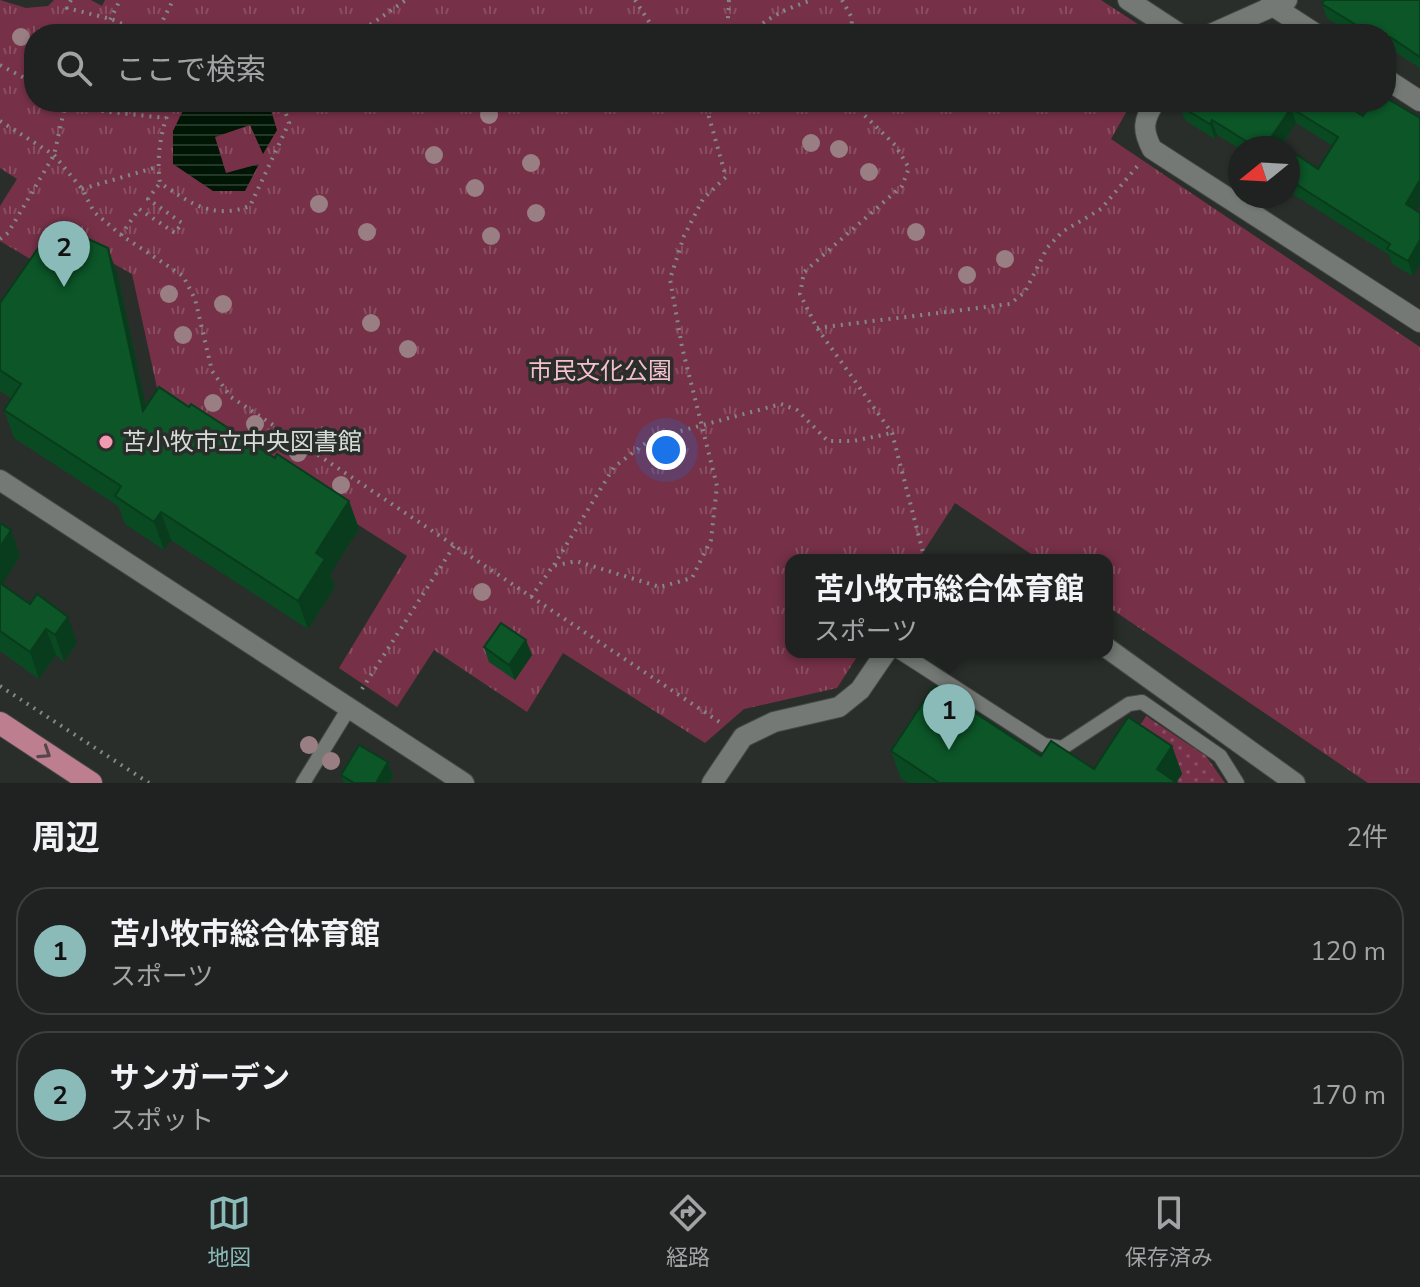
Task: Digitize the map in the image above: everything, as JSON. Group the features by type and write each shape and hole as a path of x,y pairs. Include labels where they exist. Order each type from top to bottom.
{"highway":[{"path":"0,723 91,783"}],"street":[{"path":"1128,0 1165,24"},
{"path":"1232,24 1277,2 1304,24"},
{"path":"1396,85 1420,101"},
{"path":"1149,112 1143,133 1152,149 1420,322"},
{"path":"0,480 464,783"},
{"path":"1113,652 1295,783"},
{"path":"712,783 743,737 774,722 839,707 860,690 882,658"}],"lane":[{"path":"909,658 1044,745 1062,748 1129,704 1142,702 1220,756 1237,783"},
{"path":"303,783 349,708"}],"path":[{"path":"71,0 67,8 123,24"},
{"path":"108,24 120,0"},
{"path":"161,24 173,0"},
{"path":"371,24 406,0"},
{"path":"635,0 651,24"},
{"path":"728,24 729,0"},
{"path":"765,24 784,10 812,0"},
{"path":"842,0 852,18 852,24"},
{"path":"0,65 24,78"},
{"path":"0,239 8,233 54,155 65,112"},
{"path":"110,112 166,118"},
{"path":"169,112 157,167 160,183 201,210 232,213 250,206 289,123 285,112"},
{"path":"553,566 576,561 660,587 692,578 711,540 717,486 700,425 670,279 684,236 703,199 726,177 709,112"},
{"path":"861,112 895,145 909,168 902,186 804,272 800,294 817,328 892,433 923,554"},
{"path":"0,121 54,155 82,189 94,212 121,235 183,276 195,299 212,371 231,397 743,737"},
{"path":"817,328 1010,304 1025,292 1047,248 1062,232 1101,209 1152,149"},
{"path":"82,189 157,167"},
{"path":"121,235 139,209 175,233 182,223 148,199 160,183"},
{"path":"531,597 614,467 651,439 781,404 797,410 828,441 853,441 892,433"},
{"path":"349,708 454,546"},
{"path":"0,686 149,783"}],"green space":[{"name":"市民文化公園","path":"0,0 26,8 48,6 54,0 91,0 102,6 105,0 1101,0 1138,24 24,24 24,112 1126,112 1111,139 1420,347 1420,783 1368,783 1113,610 1113,554 1031,554 955,503 922,554 785,554 785,658 856,658 837,688 744,709 705,743 563,653 527,712 434,650 397,707 339,668 407,556 159,397 132,274 61,234 42,266 0,241 0,206 17,179 0,168"},
{"path":"1146,716 1206,756 1225,783 1176,783 1182,773 1105,783"}],"shaded area":[{"path":"182,112 272,112 277,130 263,154 250,125 215,137 226,173 259,164 245,191 213,191 173,164 173,131"}],"building":[{"path":"1324,0 1420,0 1420,57 1396,41 1396,24 1355,24 1322,4"},
{"path":"1396,104 1420,118 1420,180 1406,204 1420,213 1420,240 1408,261 1387,249 1390,244 1300,187 1300,157 1318,169 1338,137 1297,112 1357,112 1363,116 1366,112 1396,112"},
{"path":"1190,112 1288,112 1272,136 1238,136 1212,120 1210,124"},
{"name":"苫小牧市立中央図書館","path":"55,224 108,248 143,411 159,387 275,458 277,454 349,501 316,553 325,559 298,601 161,512 154,522 115,496 121,486 4,410 21,384 0,370 0,303"},
{"path":"0,523 11,530 0,547"},
{"path":"0,583 30,604 37,594 68,617 55,635 46,629 30,652 0,631"},
{"path":"501,623 526,640 509,665 484,647"},
{"path":"934,686 1041,756 1051,741 1094,769 1128,717 1172,746 1157,769 1177,783 939,783 891,751"},
{"path":"359,745 388,762 376,783 354,783 341,775"}],"place":[{"name":"サンガーデン","path":"64,287"},
{"name":"苫小牧市立中央図書館","path":"106,442"},
{"name":"苫小牧市総合体育館","path":"949,750"}]}
